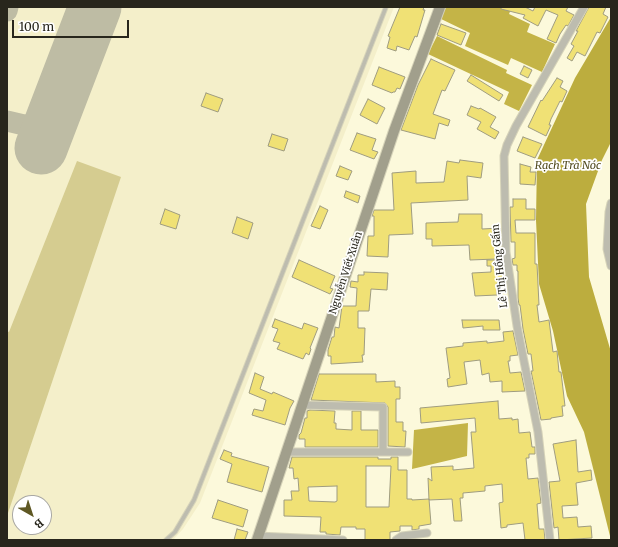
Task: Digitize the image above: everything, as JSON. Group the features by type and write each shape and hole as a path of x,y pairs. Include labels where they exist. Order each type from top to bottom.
{"street":[{"name":"Nguyễn Viết Xuân","path":"258,538 394,131 440,7"},
{"name":"Lê Thị Hồng Gấm","path":"550,540 538,432 517,326 507,259 504,156 507,144 516,126 584,7"},
{"path":"611,203 609,212 607,249 611,266"},
{"path":"302,405 383,407 383,452"},
{"path":"287,452 408,452"},
{"path":"396,540 402,536 427,533"},
{"path":"258,538 343,540"}],"lane":[{"path":"166,540 175,532 194,500 386,7"}],"shaded area":[{"path":"7,7 394,7 200,503 183,529 173,540 7,540"},
{"path":"444,7 512,7 509,14 530,24 527,32 555,44 542,72 511,58 508,65 465,46 470,33 439,18"},
{"path":"437,36 507,70 506,73 532,85 519,111 504,104 509,92 428,54"},
{"path":"77,161 121,177 14,495 12,495 12,501 7,516 7,331 9,332"},
{"path":"468,423 467,456 412,469 414,430"}],"water":[{"name":"Rạch Trà Nóc","path":"611,17 611,142 602,160 586,204 589,277 611,352 611,540 584,432 567,396 553,331 539,284 536,220 537,160 575,78"}],"building":[{"path":"400,7 424,7 423,10 425,10 417,37 415,36 409,50 397,46 396,51 387,48 390,37 388,36"},
{"path":"501,7 525,7 533,11 535,7 568,7 566,11 574,15 568,26 566,25 560,34 556,43 547,39 558,15 546,10 538,26 523,18 525,15 501,9"},
{"path":"589,7 606,7 603,14 608,17 600,33 597,32 585,56 577,52 572,61 567,58 574,46 571,44"},
{"path":"441,24 466,33 461,45 437,35"},
{"path":"431,59 455,70 445,91 442,90 433,114 450,120 448,126 439,123 435,139 401,130 418,85"},
{"path":"524,66 532,70 528,78 520,74"},
{"path":"379,67 405,77 400,89 397,88 395,92 392,93 372,85"},
{"path":"471,75 503,95 499,101 467,81"},
{"path":"557,78 563,81 560,87 567,91 551,119 549,125 551,125 546,136 528,127 541,100 542,101"},
{"path":"206,93 223,99 218,112 201,106"},
{"path":"368,99 385,108 377,124 360,115"},
{"path":"471,106 480,108 496,117 490,127 499,132 495,139 477,129 481,122 467,115"},
{"path":"357,133 376,139 372,150 378,152 374,159 350,150"},
{"path":"272,134 288,139 284,151 268,146"},
{"path":"523,137 542,144 535,158 517,151"},
{"path":"460,160 483,163 481,178 467,176 468,200 411,203 413,234 389,235 388,257 367,256 368,236 374,236 374,216 372,216 374,210 394,210 392,173 416,171 416,183 444,182 447,161 459,163"},
{"path":"520,164 531,167 530,172 536,172 535,185 520,184"},
{"path":"340,166 352,171 348,180 336,176"},
{"path":"346,191 360,196 358,203 344,197"},
{"path":"513,199 526,199 526,209 535,209 535,220 515,220 516,233 535,233 535,264 537,264 539,305 537,305 539,322 549,320 553,352 557,351 559,372 561,372 565,406 562,406 563,416 551,419 541,420 531,371 533,371 531,354 528,354 523,329 518,298 518,271 517,265 513,265 512,259 515,258 515,242 511,242 510,207 513,207"},
{"path":"320,206 328,210 320,229 311,226"},
{"path":"165,209 180,215 176,229 160,224"},
{"path":"459,214 482,214 482,229 500,228 501,244 495,244 496,259 470,260 469,245 432,246 432,239 426,239 426,223 458,222"},
{"path":"237,217 253,223 248,239 232,233"},
{"path":"299,260 335,276 330,288 333,289 330,294 292,277"},
{"path":"487,260 502,260 505,282 497,283 497,295 475,296 472,273 491,272 491,266 487,266"},
{"path":"364,272 388,273 387,290 371,289 369,311 358,311 358,328 365,328 364,355 362,355 363,362 331,364 331,356 328,356 328,350 332,337 334,337 335,327 339,328 342,306 356,306 357,288 350,287 351,281 358,282 358,275 364,275"},
{"path":"275,319 302,329 304,323 318,328 310,348 309,355 306,353 303,359 277,349 280,343 273,341 278,329 272,327"},
{"path":"462,320 499,320 500,330 483,330 483,326 463,328"},
{"path":"513,331 518,355 510,356 510,361 508,361 510,373 521,372 525,391 502,392 502,381 490,382 489,373 482,375 480,360 464,362 467,384 448,387 447,379 450,378 446,348 463,346 463,343 504,341 503,332"},
{"path":"255,373 264,377 260,389 272,394 273,392 294,401 290,408 285,425 252,415 254,409 263,411 266,400 249,393"},
{"path":"319,374 376,374 376,382 395,381 395,387 400,387 400,399 396,399 396,422 403,422 403,431 406,431 405,447 388,446 388,407 385,403 311,400"},
{"path":"498,401 499,419 518,419 519,433 530,432 532,447 535,447 535,454 529,454 529,458 526,458 528,479 538,478 541,503 537,504 539,529 544,529 545,540 525,540 523,523 507,525 507,527 501,528 499,503 503,502 502,484 485,486 485,491 463,493 463,498 460,498 462,521 454,521 452,499 429,500 428,478 432,481 431,467 453,466 453,470 474,468 471,432 476,432 475,418 421,423 420,408"},
{"path":"307,411 335,411 334,423 336,423 336,429 352,430 352,411 361,411 361,430 378,430 378,447 305,447 305,439 299,439 299,435 301,433 305,418 307,418"},
{"path":"576,440 578,472 591,470 592,480 576,483 578,505 562,506 563,518 577,517 578,527 591,526 592,538 559,540 558,527 554,528 549,482 560,481 553,444"},
{"path":"224,450 232,453 231,456 269,467 262,492 227,482 232,464 220,459"},
{"path":"292,457 378,457 378,459 391,459 391,457 398,457 398,470 407,470 407,499 429,499 431,524 419,526 419,529 412,530 412,526 400,526 400,531 390,532 390,540 365,540 365,529 356,529 356,527 341,527 340,535 320,532 321,517 284,516 284,500 292,500 291,491 299,491 298,478 294,479 293,468 289,468","holes":["366,466 391,466 389,507 366,507","337,486 337,501 309,501 308,487"]},
{"path":"218,500 248,510 243,527 212,518"},
{"path":"237,529 248,532 245,540 234,540"}],"taxiway":[{"path":"7,11 8,7"},
{"path":"7,121 24,125 40,124 52,120"}],"runway":[{"path":"41,148 95,7"}]}
